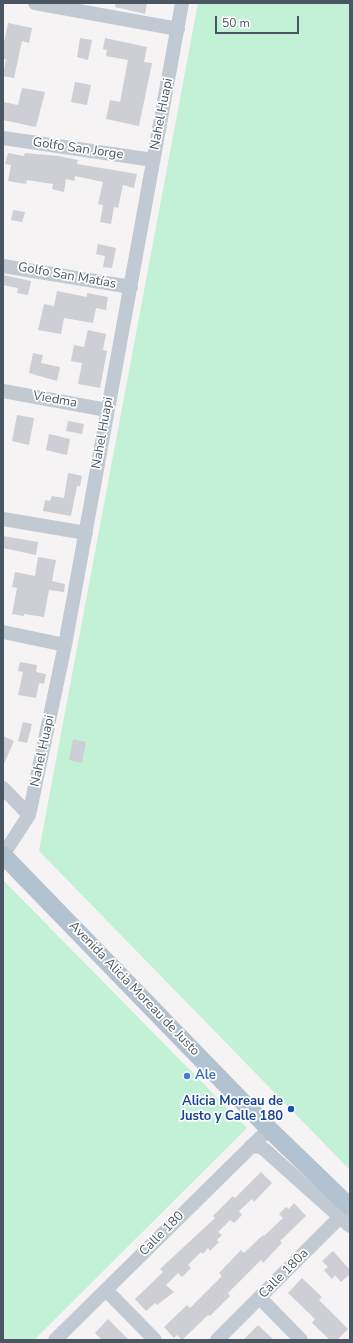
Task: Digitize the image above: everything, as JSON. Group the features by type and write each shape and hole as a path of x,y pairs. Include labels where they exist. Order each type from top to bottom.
{"main road":[{"name":"Avenida Alicia Moreau de Justo","path":"3,855 269,1128 348,1214"}],"street":[{"path":"35,3 178,29"},
{"name":"Nahel Huapi","path":"3,855 29,814 65,645 182,3"},
{"name":"Golfo San Jorge","path":"3,138 153,160"},
{"name":"Golfo San Matías","path":"3,266 131,287"},
{"name":"Viedma","path":"3,391 107,410"},
{"path":"3,519 86,533"},
{"path":"3,632 65,645"},
{"path":"3,788 29,814"},
{"name":"Calle 180","path":"55,1340 269,1128"},
{"path":"251,1146 260,1147 265,1150 348,1214"},
{"name":"Calle 180a","path":"218,1340 348,1214"},
{"path":"106,1290 155,1340"},
{"path":"260,1298 301,1340"}],"green space":[{"path":"198,3 350,3 350,1170 39,851"},
{"path":"3,880 247,1128 34,1340 3,1340"}],"building":[{"path":"116,3 147,3 145,14 115,7"},
{"path":"8,23 32,28 29,43 22,41 14,78 3,76 6,59 3,59 3,47"},
{"path":"80,38 92,40 88,60 77,57"},
{"path":"105,38 147,47 144,62 152,63 139,126 106,119 110,100 120,102 128,60 106,56 107,50 103,49"},
{"path":"75,82 91,85 87,105 71,102"},
{"path":"22,88 45,92 36,127 3,120 3,102 18,105"},
{"path":"8,153 24,156 25,153 58,156 78,160 77,164 137,174 134,188 123,185 118,208 114,207 111,224 100,222 103,205 98,204 103,182 75,176 74,181 66,179 64,192 52,189 53,184 27,180 26,184 8,181 11,165 5,164"},
{"path":"13,210 25,212 22,222 11,220"},
{"path":"98,244 116,248 112,268 103,267 105,256 96,254"},
{"path":"3,275 31,281 28,295 17,293 18,288 3,285"},
{"path":"57,291 87,297 87,293 108,297 106,310 96,308 93,323 64,318 61,334 38,330 44,304 54,306"},
{"path":"88,330 106,334 103,350 107,351 100,388 78,384 82,363 71,361 74,345 84,347"},
{"path":"33,353 43,355 41,363 60,367 57,381 29,373"},
{"path":"17,415 34,418 29,445 12,441"},
{"path":"68,421 84,424 82,434 66,431"},
{"path":"49,434 70,439 67,455 46,450"},
{"path":"68,473 82,476 80,486 77,486 71,516 43,511 45,500 50,501 52,496 64,498"},
{"path":"3,536 38,542 36,555 3,548"},
{"path":"38,557 56,560 52,581 65,584 64,592 49,590 44,617 12,614 17,588 12,587 15,572 35,576"},
{"path":"20,662 37,665 36,672 46,674 44,684 39,683 36,698 18,695 23,672 18,671"},
{"path":"23,722 32,724 27,743 18,741"},
{"path":"3,736 14,741 3,766"},
{"path":"73,739 86,742 82,763 69,760"},
{"path":"261,1172 272,1183 254,1202 252,1199 239,1211 242,1215 234,1223 230,1220 218,1232 222,1235 217,1240 219,1242 210,1251 208,1248 203,1254 201,1252 188,1265 191,1268 182,1277 178,1273 166,1285 174,1292 157,1305 155,1303 146,1311 135,1299 163,1272 160,1269 215,1218 213,1216 233,1196 235,1198"},
{"path":"294,1203 306,1216 280,1241 282,1243 263,1263 261,1260 228,1293 230,1296 210,1316 208,1315 182,1340 177,1335 174,1338 164,1327 187,1305 190,1308 222,1276 219,1273 241,1250 244,1253 263,1235 264,1236 283,1218 279,1214 286,1207 289,1209"},
{"path":"333,1251 350,1270 350,1274 341,1282 335,1275 332,1279 324,1270 328,1267 322,1261"},
{"path":"302,1278 322,1297 319,1300 348,1329 337,1340 330,1340 312,1323 315,1319 288,1293"},
{"path":"108,1319 129,1340 102,1340 95,1333"},
{"path":"258,1325 274,1340 243,1340"}],"place":[{"name":"Ale","path":"187,1076"},
{"name":"Alicia Moreau de Justo y Calle 180","path":"291,1109"}]}
